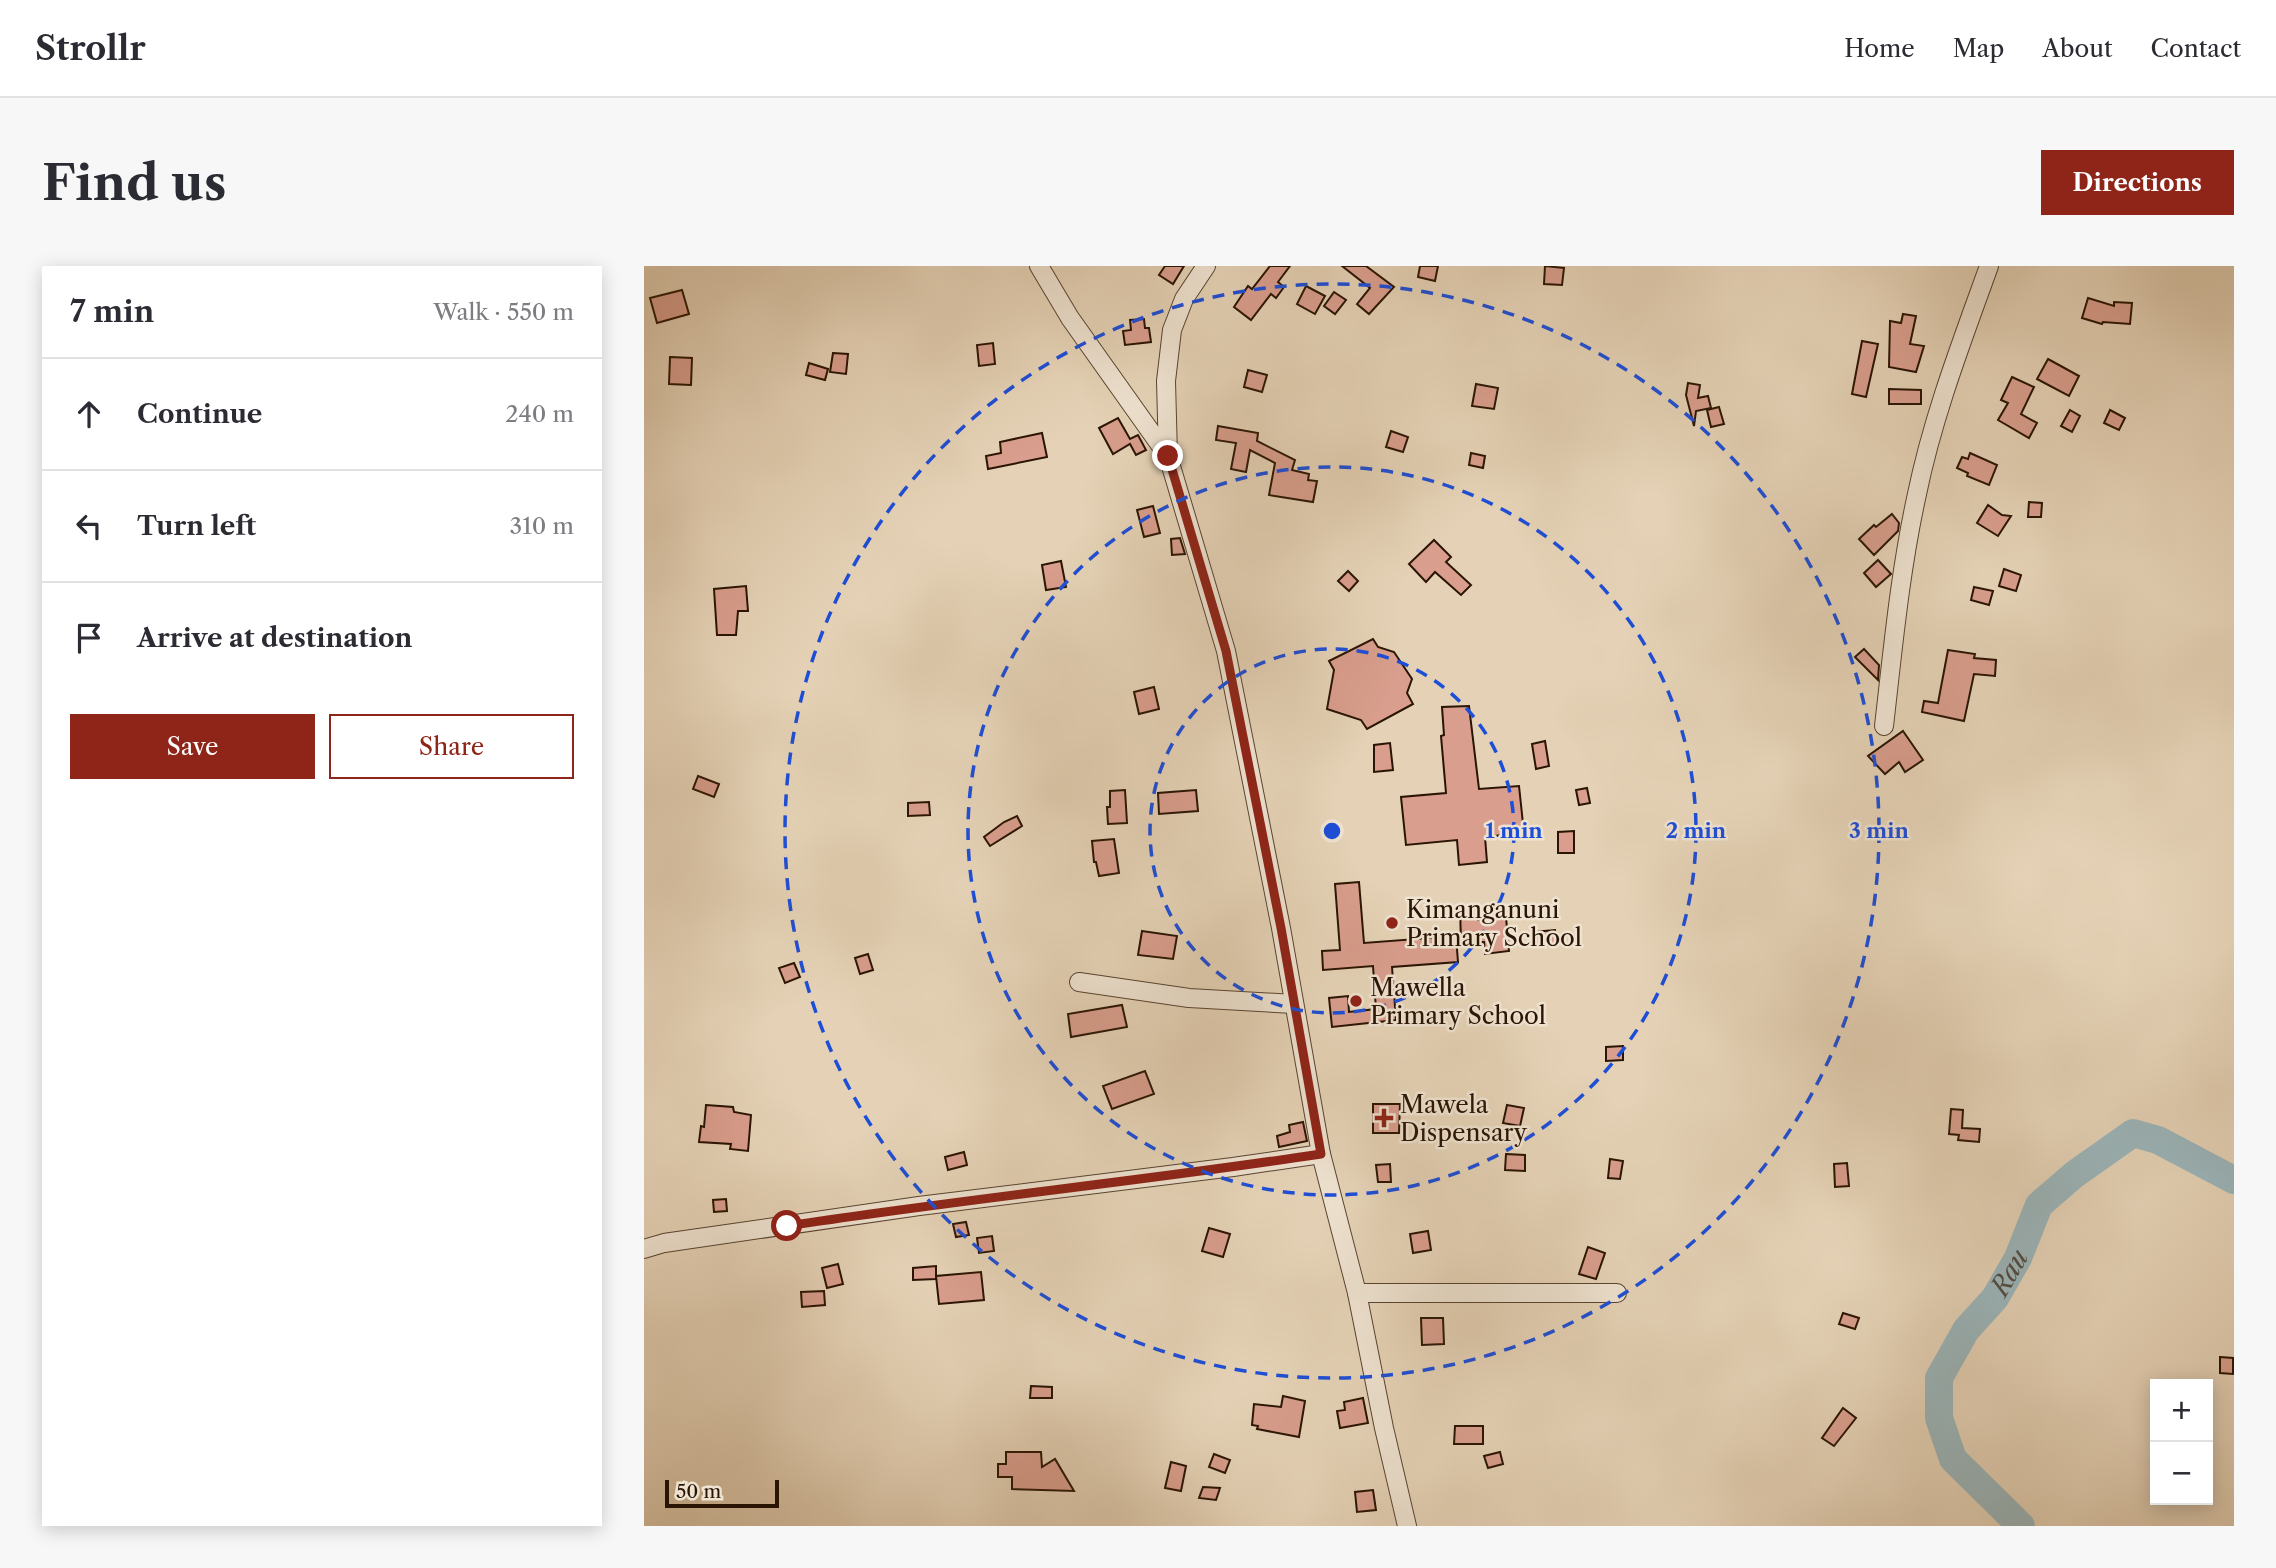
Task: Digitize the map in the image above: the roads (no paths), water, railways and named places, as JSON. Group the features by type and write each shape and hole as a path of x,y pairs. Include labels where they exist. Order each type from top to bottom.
{"street":[{"path":"1039,266 1070,318 1168,456"},
{"path":"1206,266 1184,299 1172,330 1166,381 1168,456 1226,651 1321,1154 1357,1293 1407,1526"},
{"path":"1884,726 1900,578 1917,491 1952,368 1989,266"},
{"path":"1079,982 1189,998 1294,1004"},
{"path":"644,1250 664,1243 919,1206 1321,1154"},
{"path":"1357,1293 1617,1293"}],"waterway":[{"name":"Rau","path":"2021,1526 1953,1459 1939,1418 1939,1378 1966,1330 1995,1298 2018,1258 2039,1205 2075,1174 2133,1133 2158,1140 2234,1180"}],"place":[{"name":"Kimanganuni Primary School","path":"1392,923"},
{"name":"Mawella Primary School","path":"1356,1001"},
{"name":"Mawela Dispensary","path":"1384,1118"}]}
